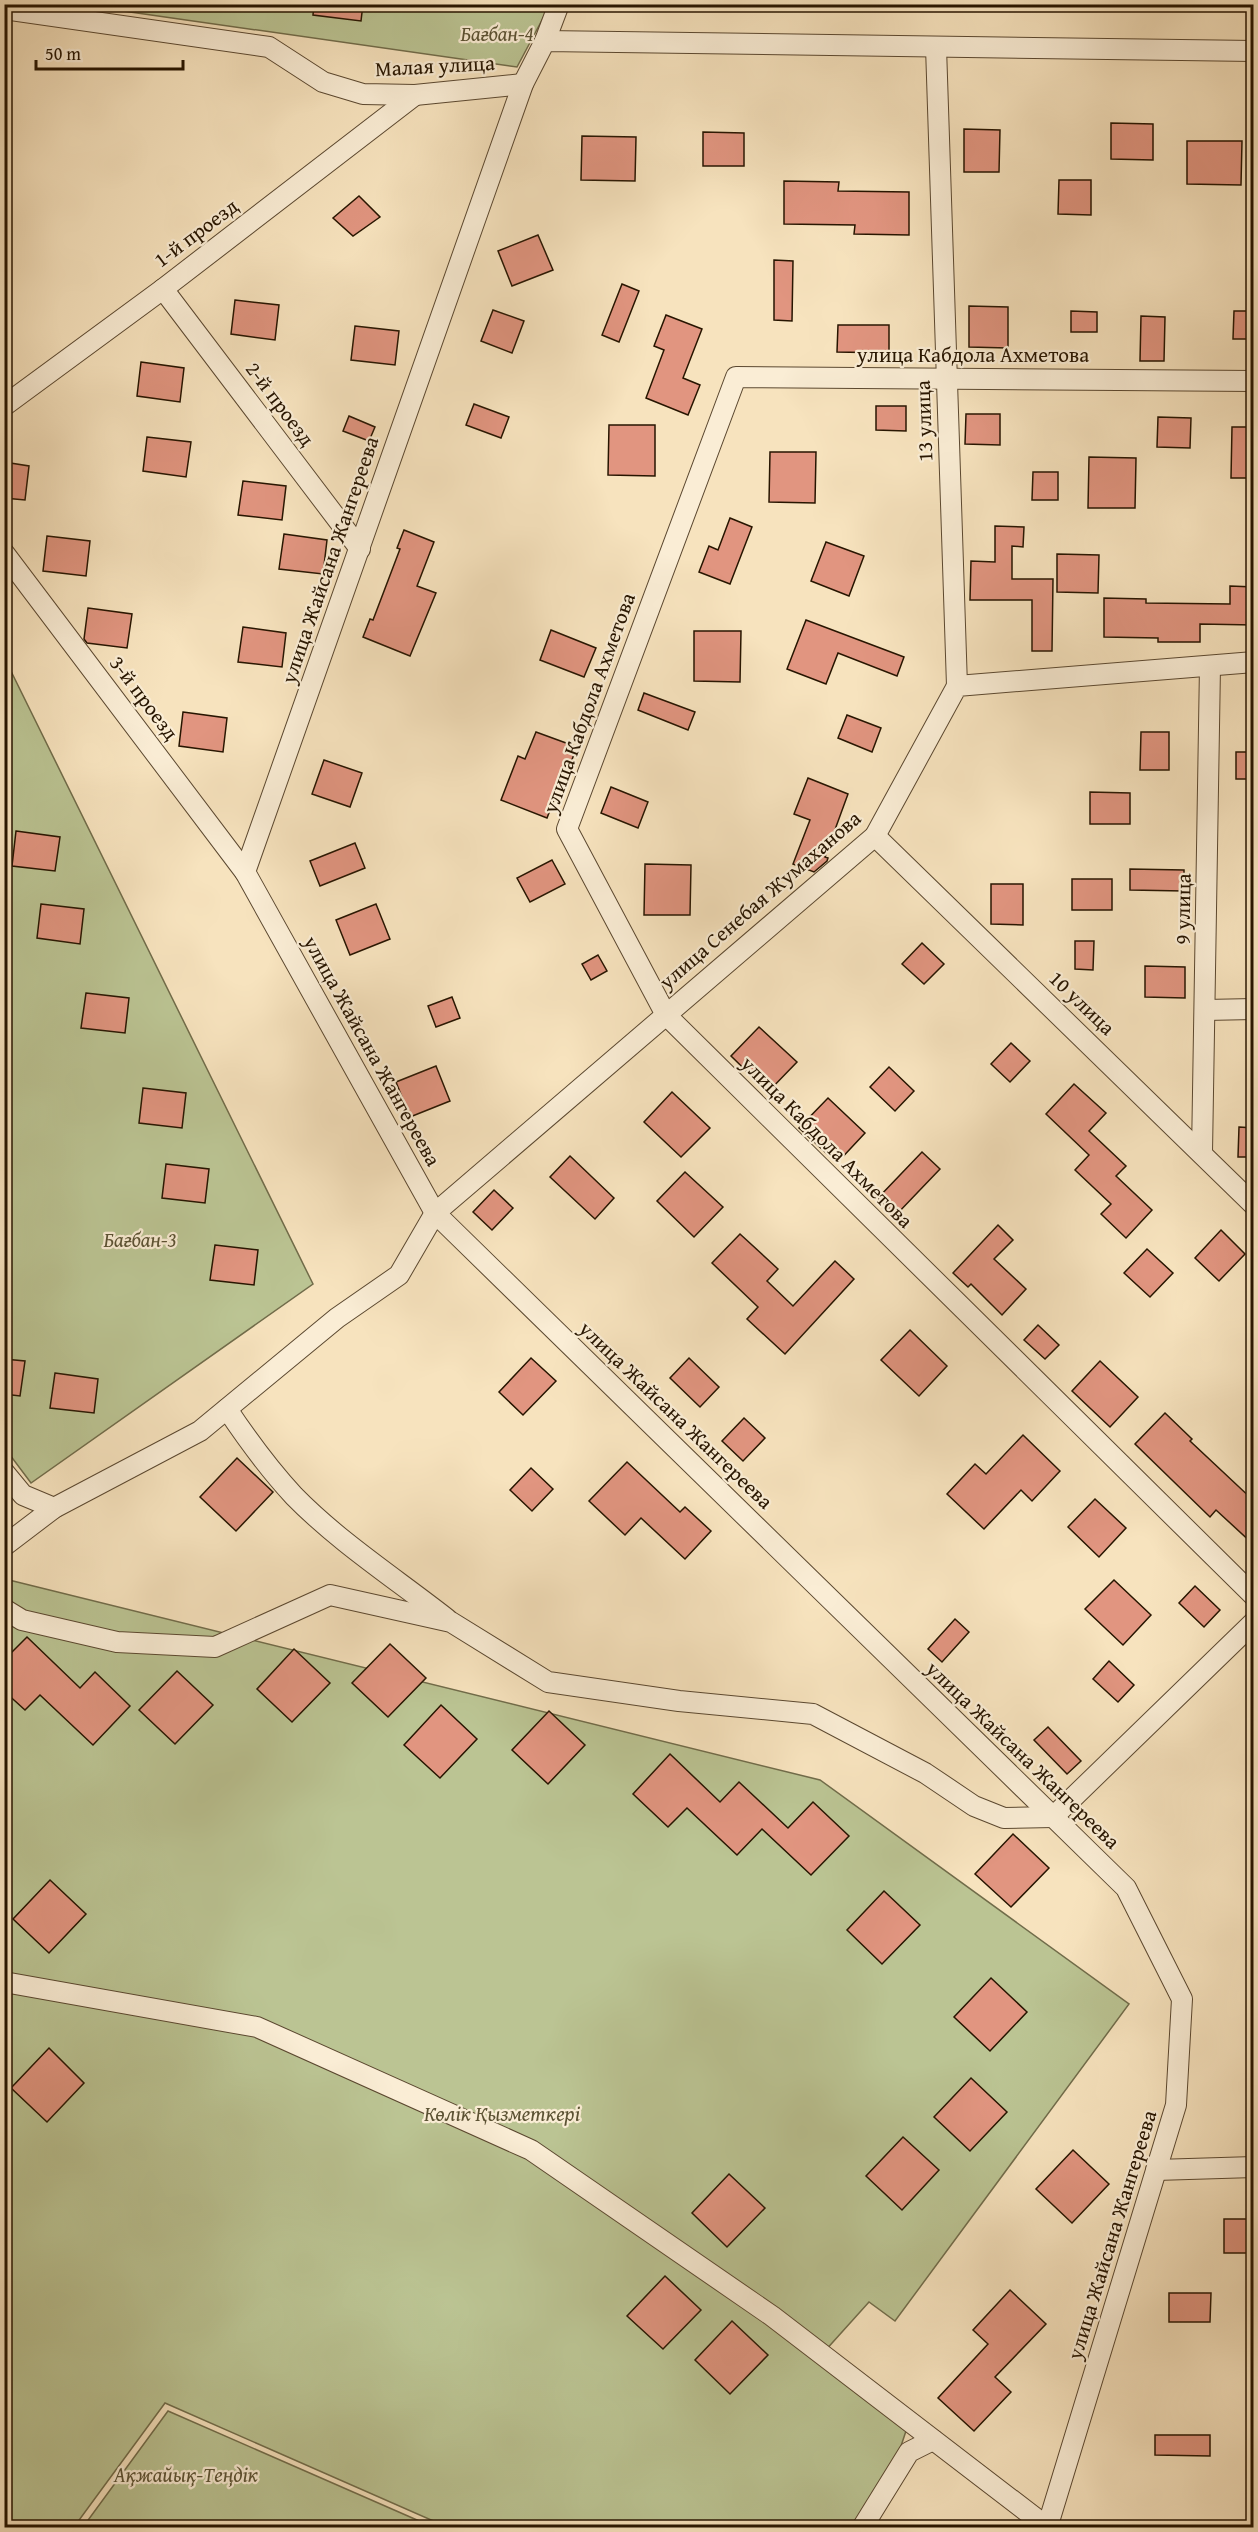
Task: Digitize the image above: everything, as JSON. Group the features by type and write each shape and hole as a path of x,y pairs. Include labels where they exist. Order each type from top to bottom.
{"street":[{"name":"улица Жайсана Жангереева","path":"559,4 545,40 523,84 245,872 435,1213 1126,1888 1182,1999 1176,2105 1047,2527"},
{"name":"Малая улица","path":"4,9 269,47 323,82 363,94 415,95 523,84"},
{"path":"545,40 1254,51"},
{"name":"13 улица","path":"936,46 957,687"},
{"name":"1-й проезд","path":"4,406 163,288 415,95"},
{"name":"2-й проезд","path":"163,288 360,549"},
{"name":"улица Кабдола Ахметова","path":"1254,381 736,377 567,829 666,1015 1254,1596"},
{"name":"3-й проезд","path":"4,553 245,872"},
{"path":"957,687 1254,662"},
{"name":"9 улица","path":"1202,1153 1210,666"},
{"name":"улица Сенебая Жумаханова","path":"4,1546 54,1508 200,1431 337,1318 399,1275 435,1213 875,836 957,687"},
{"name":"10 улица","path":"875,836 1254,1205"},
{"path":"1205,1010 1254,1009"},
{"path":"227,1409 267,1465 296,1497 332,1529 451,1622 548,1682 679,1701 813,1714 925,1773 974,1806 1004,1818 1053,1817 1254,1622"},
{"path":"4,1472 23,1495 54,1508"},
{"path":"4,1609 22,1620 117,1642 215,1647 330,1595 451,1622"},
{"path":"4,1982 257,2027 531,2150 772,2316 1047,2527"},
{"path":"1156,2170 1254,2167"},
{"path":"862,2528 909,2452 933,2440"}],"green space":[{"name":"Бағбан-4","path":"81,5 550,5 517,67"},
{"name":"Бағбан-3","path":"4,657 313,1284 31,1483 4,1447"},
{"name":"Көлік Қызметкері","path":"5,1579 820,1780 1129,2004 895,2321 869,2302 824,2352 908,2425 886,2491 863,2527 447,2527 165,2403 74,2527 5,2528"},
{"name":"Ақжайық-Теңдік","path":"168,2411 433,2527 83,2527"}],"building":[{"path":"314,4 363,4 361,21 313,15"},
{"path":"1111,123 1153,124 1153,160 1111,159"},
{"path":"964,129 1000,130 999,172 964,172"},
{"path":"703,132 744,133 744,166 703,166"},
{"path":"582,136 636,137 635,181 581,180"},
{"path":"1187,141 1242,141 1241,185 1187,184"},
{"path":"1059,180 1091,180 1091,215 1058,214"},
{"path":"784,181 839,182 838,191 909,192 909,235 854,234 855,225 784,224"},
{"path":"359,196 380,217 353,236 333,218"},
{"path":"538,235 553,270 512,286 498,251"},
{"path":"774,260 793,261 792,321 774,320"},
{"path":"622,284 639,291 619,342 602,335"},
{"path":"235,300 279,305 275,340 231,334"},
{"path":"969,306 1008,307 1008,348 969,347"},
{"path":"493,310 524,321 512,353 481,341"},
{"path":"1071,311 1097,312 1097,332 1071,332"},
{"path":"1234,311 1254,311 1254,339 1233,339"},
{"path":"666,315 702,329 683,378 700,385 688,415 646,398 664,350 654,346"},
{"path":"1141,316 1165,317 1164,361 1140,361"},
{"path":"838,325 889,325 889,353 837,352"},
{"path":"355,326 399,331 395,365 351,360"},
{"path":"141,362 184,368 180,402 137,396"},
{"path":"474,404 509,417 501,438 466,425"},
{"path":"876,406 906,406 906,431 876,430"},
{"path":"966,414 1000,414 1000,445 965,444"},
{"path":"349,416 375,427 369,441 343,431"},
{"path":"1158,417 1191,418 1190,448 1157,447"},
{"path":"609,425 655,425 655,476 608,475"},
{"path":"1232,427 1254,427 1254,478 1231,478"},
{"path":"147,437 191,442 186,477 143,471"},
{"path":"770,452 816,452 815,503 769,502"},
{"path":"1089,457 1136,458 1135,508 1088,508"},
{"path":"4,462 29,466 25,500 4,498"},
{"path":"1033,472 1058,472 1058,500 1032,500"},
{"path":"243,481 286,486 282,520 238,515"},
{"path":"730,518 752,527 730,584 699,572 709,546 718,550"},
{"path":"995,526 1024,527 1023,547 1012,546 1012,579 1053,579 1052,651 1032,651 1032,600 970,600 971,561 995,562"},
{"path":"404,530 434,542 417,586 436,593 410,656 363,637 370,619 373,620 400,549 397,548"},
{"path":"284,534 327,540 323,574 279,569"},
{"path":"47,536 90,541 86,576 43,571"},
{"path":"826,542 864,556 849,596 811,581"},
{"path":"1057,554 1099,555 1098,593 1057,592"},
{"path":"1230,586 1254,587 1254,625 1200,624 1200,642 1158,642 1158,638 1104,637 1104,598 1146,599 1146,603 1230,604"},
{"path":"88,608 132,614 127,648 87,643 84,639"},
{"path":"806,620 904,657 897,676 838,653 826,684 787,669"},
{"path":"243,627 286,633 282,667 238,662"},
{"path":"551,630 596,648 584,677 540,660"},
{"path":"694,631 741,631 740,682 694,681"},
{"path":"644,693 695,712 688,730 638,710"},
{"path":"183,712 227,718 223,752 179,746"},
{"path":"847,715 881,728 872,752 838,738"},
{"path":"536,732 577,747 571,762 569,761 547,818 501,800 518,756 525,759"},
{"path":"1141,732 1169,732 1169,770 1140,770"},
{"path":"1236,752 1254,752 1254,779 1236,779"},
{"path":"324,760 362,773 350,807 312,794"},
{"path":"808,778 848,794 825,857 828,858 827,861 814,872 793,864 810,820 794,814"},
{"path":"611,787 648,802 638,828 601,813"},
{"path":"1090,792 1130,793 1130,824 1090,824"},
{"path":"16,831 60,837 55,871 12,866"},
{"path":"355,843 365,868 320,886 310,861"},
{"path":"552,860 565,884 530,902 517,878"},
{"path":"645,864 691,865 690,915 644,915"},
{"path":"1130,869 1184,870 1184,891 1130,890"},
{"path":"1072,879 1112,879 1112,910 1072,910"},
{"path":"991,884 1023,884 1023,925 991,924"},
{"path":"41,904 84,909 80,944 37,938"},
{"path":"376,904 390,939 350,955 336,920"},
{"path":"1075,941 1094,941 1093,970 1075,969"},
{"path":"922,943 944,964 924,984 902,964"},
{"path":"598,955 607,971 591,980 582,964"},
{"path":"1145,966 1185,967 1185,998 1145,997"},
{"path":"86,993 129,998 125,1033 81,1028"},
{"path":"452,997 460,1018 436,1027 428,1006"},
{"path":"759,1027 797,1062 768,1092 731,1056"},
{"path":"1011,1043 1030,1061 1010,1082 991,1064"},
{"path":"436,1066 450,1101 410,1117 396,1082"},
{"path":"889,1067 914,1091 895,1111 870,1087"},
{"path":"1074,1084 1106,1113 1089,1131 1126,1166 1116,1176 1152,1210 1126,1238 1101,1214 1111,1204 1075,1170 1089,1155 1046,1114"},
{"path":"143,1088 186,1093 182,1128 139,1123"},
{"path":"672,1092 710,1128 681,1157 644,1122"},
{"path":"828,1098 865,1133 837,1163 799,1128"},
{"path":"1239,1127 1254,1128 1254,1157 1238,1157"},
{"path":"922,1152 940,1169 896,1215 878,1198"},
{"path":"570,1156 614,1198 595,1219 550,1177"},
{"path":"166,1164 209,1169 205,1203 162,1198"},
{"path":"685,1172 723,1207 694,1237 657,1201"},
{"path":"494,1190 513,1208 492,1230 473,1212"},
{"path":"998,1225 1013,1240 994,1259 1026,1289 1002,1315 971,1284 968,1287 953,1273"},
{"path":"1221,1230 1245,1254 1219,1281 1195,1258"},
{"path":"740,1234 778,1269 767,1281 793,1306 835,1261 854,1279 785,1354 747,1319 758,1307 712,1263"},
{"path":"215,1245 258,1250 254,1285 210,1280"},
{"path":"1147,1249 1173,1273 1150,1297 1124,1273"},
{"path":"1038,1325 1059,1345 1045,1359 1024,1340"},
{"path":"910,1330 947,1366 919,1396 881,1360"},
{"path":"531,1358 556,1381 523,1415 499,1392"},
{"path":"689,1358 719,1387 700,1407 670,1378"},
{"path":"4,1359 25,1361 20,1396 4,1394"},
{"path":"1100,1361 1138,1397 1110,1427 1072,1391"},
{"path":"55,1373 98,1379 94,1413 50,1408"},
{"path":"1165,1413 1192,1439 1190,1441 1254,1501 1254,1545 1216,1510 1210,1517 1135,1444"},
{"path":"744,1418 765,1438 743,1461 722,1441"},
{"path":"1023,1435 1060,1471 1032,1501 1021,1490 984,1529 947,1494 975,1464 986,1474"},
{"path":"237,1458 273,1492 236,1531 200,1497"},
{"path":"627,1462 680,1512 685,1507 711,1531 685,1559 641,1518 625,1535 589,1501"},
{"path":"531,1468 553,1489 532,1511 510,1490"},
{"path":"1095,1499 1126,1528 1099,1557 1068,1527"},
{"path":"1114,1580 1151,1615 1123,1645 1085,1609"},
{"path":"1195,1586 1220,1610 1204,1627 1179,1603"},
{"path":"955,1619 969,1632 942,1662 928,1649"},
{"path":"27,1637 80,1688 95,1672 130,1706 93,1745 40,1695 25,1710 4,1691 4,1660"},
{"path":"390,1644 426,1678 388,1717 352,1683"},
{"path":"294,1649 330,1683 292,1722 257,1689"},
{"path":"1109,1661 1134,1685 1118,1702 1093,1679"},
{"path":"177,1671 213,1705 175,1744 139,1710"},
{"path":"441,1705 477,1739 440,1778 404,1745"},
{"path":"549,1711 585,1745 548,1784 512,1750"},
{"path":"1048,1727 1081,1761 1067,1774 1034,1740"},
{"path":"670,1754 720,1802 739,1782 788,1828 813,1802 849,1836 811,1875 762,1829 737,1855 687,1808 668,1827 633,1794"},
{"path":"1013,1834 1049,1868 1011,1907 975,1874"},
{"path":"50,1880 86,1914 49,1953 13,1919"},
{"path":"884,1891 920,1925 882,1964 847,1930"},
{"path":"991,1978 1027,2012 990,2051 954,2017"},
{"path":"49,2048 84,2083 47,2122 11,2088"},
{"path":"971,2078 1007,2112 970,2151 934,2117"},
{"path":"903,2137 939,2170 902,2210 866,2176"},
{"path":"1073,2150 1109,2184 1072,2223 1036,2189"},
{"path":"729,2174 765,2208 727,2247 692,2213"},
{"path":"1224,2219 1254,2219 1254,2253 1224,2253"},
{"path":"665,2276 701,2310 663,2349 627,2316"},
{"path":"1010,2290 1046,2324 995,2377 1011,2392 974,2431 938,2398 988,2344 973,2330"},
{"path":"1169,2293 1211,2293 1210,2322 1169,2322"},
{"path":"732,2321 768,2355 730,2394 695,2360"},
{"path":"1155,2435 1210,2435 1210,2456 1155,2455"}]}
